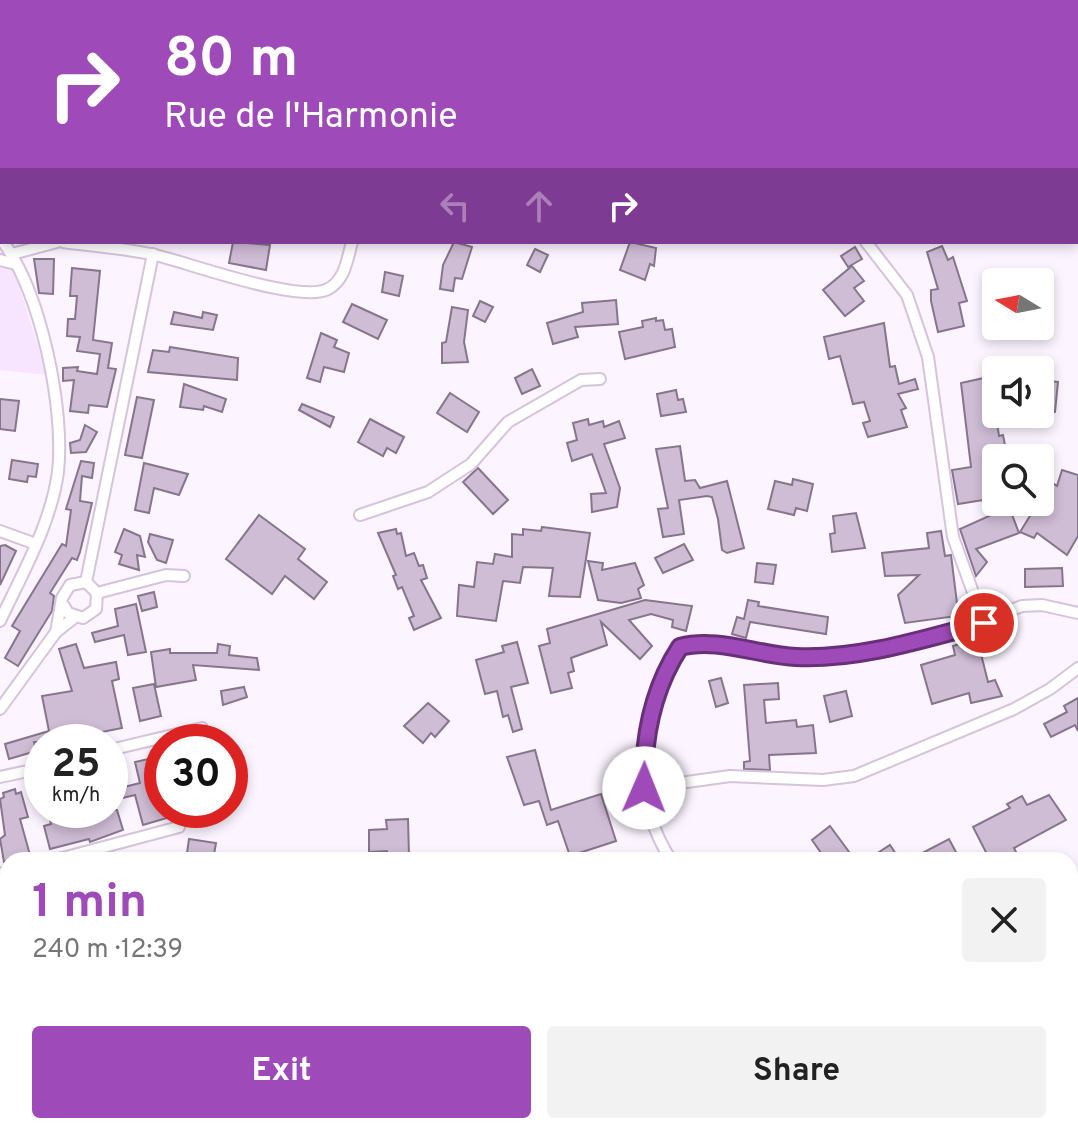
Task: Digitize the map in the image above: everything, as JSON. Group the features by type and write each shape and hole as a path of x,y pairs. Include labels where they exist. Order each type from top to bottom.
{"street":[{"path":"0,621 36,544 58,473 51,377 38,317 14,259 4,244"},
{"path":"0,260 14,259 52,244"},
{"path":"78,244 153,254 275,288 317,293 338,282 345,270 352,244"},
{"path":"868,244 907,295 928,357 953,537 984,623"},
{"path":"86,582 153,254"},
{"path":"360,515 428,492 471,464 508,422 581,380 600,379"},
{"path":"0,531 36,544"},
{"path":"97,593 166,575 184,576"},
{"path":"0,709 56,632 75,617 90,615 98,601 97,593 86,582 78,582 65,591 56,632"},
{"path":"666,852 659,841 644,788 644,760 651,708 665,669 680,647 697,642 794,657 824,657 869,650 984,623 1022,606 1042,605 1078,613"},
{"path":"64,606 75,617"},
{"path":"644,788 730,776 823,780 854,776 1014,709 1050,689 1078,668"},
{"path":"0,777 24,772"},
{"path":"85,852 175,828"}],"shaded area":[{"path":"0,268 14,270 47,375 0,370"}],"building":[{"path":"233,244 270,245 266,270 229,263"},
{"path":"453,244 472,247 462,279 455,278 453,291 440,289 443,265"},
{"path":"629,244 656,248 654,266 650,264 645,280 620,270"},
{"path":"942,246 948,260 953,257 967,301 959,303 964,326 938,332 931,290 938,289 927,252"},
{"path":"855,247 862,259 848,267 841,256"},
{"path":"535,249 548,255 540,272 527,265"},
{"path":"34,259 54,259 53,294 39,293"},
{"path":"852,266 864,281 854,288 864,301 845,316 823,290"},
{"path":"72,268 100,271 93,340 112,343 108,368 116,369 107,407 89,405 88,413 70,411 74,380 63,381 63,368 78,367 77,371 97,374 100,354 77,351 80,337 67,336 68,319 75,319 77,296 70,296"},
{"path":"385,272 403,276 399,296 382,292"},
{"path":"616,300 618,324 575,327 578,337 553,344 547,323 583,312 582,303"},
{"path":"480,301 493,307 485,322 473,316"},
{"path":"352,304 387,320 378,339 343,322"},
{"path":"452,307 468,310 464,342 468,362 442,363 442,343 446,342"},
{"path":"174,312 202,318 203,312 217,315 213,330 171,324"},
{"path":"656,318 656,321 663,320 665,330 672,329 675,347 625,359 619,332 643,327 642,321"},
{"path":"884,323 890,367 895,366 899,384 915,379 918,389 898,394 906,408 901,410 907,427 868,437 863,423 870,421 864,402 853,404 840,356 829,359 824,337"},
{"path":"321,333 337,340 334,347 349,353 344,372 324,367 320,382 307,378"},
{"path":"170,347 238,358 237,380 148,372 153,350 169,352"},
{"path":"532,369 540,386 522,394 515,378"},
{"path":"982,378 982,428 998,428 1005,444 982,444 982,500 958,504 952,470 971,467 961,383"},
{"path":"1054,382 1058,382 1054,412"},
{"path":"184,384 226,399 222,412 204,406 203,410 180,407"},
{"path":"676,390 678,400 683,399 686,412 661,416 657,394"},
{"path":"450,393 479,412 467,432 437,413"},
{"path":"137,397 154,400 142,458 125,455"},
{"path":"0,399 19,401 15,431 0,429"},
{"path":"302,404 334,417 330,427 299,410"},
{"path":"370,419 404,437 396,453 387,448 383,456 358,442"},
{"path":"588,419 589,425 603,421 604,427 619,421 625,438 604,444 620,488 617,507 592,512 591,494 606,493 592,454 572,461 567,443 577,440 573,423"},
{"path":"85,425 97,432 86,452 71,453 70,443 80,440"},
{"path":"680,446 685,481 695,480 700,488 727,481 744,548 727,553 722,550 712,497 707,496 679,500 684,534 663,537 658,509 668,508 656,449"},
{"path":"12,460 38,464 36,477 28,476 27,482 9,479"},
{"path":"81,461 94,463 92,478 82,476 80,501 92,503 80,552 77,560 72,558 50,593 54,596 52,611 18,666 5,658 20,631 12,626 62,544 66,546 71,510 66,509"},
{"path":"144,463 188,474 179,495 154,488 149,513 135,510"},
{"path":"478,468 508,500 493,514 463,482"},
{"path":"1062,470 1078,475 1078,536 1067,555 1037,533 1034,538 1020,532 1030,516 1054,516 1054,484 1057,486"},
{"path":"793,479 813,484 807,511 796,508 794,515 768,509 775,481 792,485"},
{"path":"856,513 865,548 832,552 830,534 835,533 833,516"},
{"path":"259,515 305,549 298,559 327,582 314,599 285,576 272,594 226,559"},
{"path":"989,516 1012,516 1019,533 976,549 987,562 976,576 960,529"},
{"path":"542,527 590,533 580,597 549,596 553,568 523,567 520,583 503,581 496,621 457,616 459,585 474,587 477,562 493,564 495,554 512,557 512,534 523,535 523,529 541,531"},
{"path":"124,529 140,536 145,557 137,555 139,570 119,564 122,555 115,552"},
{"path":"396,529 397,534 401,533 406,556 414,553 419,566 423,565 427,578 421,580 441,618 414,630 409,618 414,616 402,587 398,589 393,576 396,575 378,533"},
{"path":"941,531 945,556 951,555 957,603 968,601 972,614 905,623 898,595 919,575 885,576 882,553 929,548 927,533"},
{"path":"150,534 173,540 166,563 157,560 148,542"},
{"path":"684,544 693,560 663,573 655,558"},
{"path":"5,545 16,551 0,585 0,546"},
{"path":"588,561 603,563 602,570 635,563 644,585 638,589 641,598 621,603 598,600"},
{"path":"757,563 776,565 773,584 755,582"},
{"path":"1062,568 1063,586 1025,587 1025,569"},
{"path":"154,592 157,607 142,611 138,596"},
{"path":"645,600 692,606 686,631 672,627 673,620 651,614 629,620 652,646 640,659 601,622 607,645 571,658 574,671 568,673 572,688 551,693 539,646 550,643 547,629"},
{"path":"748,600 759,602 758,606 828,617 826,634 750,622 746,638 732,634 737,617 744,619"},
{"path":"136,604 146,652 128,655 124,635 95,642 92,633 118,626 115,609"},
{"path":"973,640 977,651 980,650 988,682 995,680 1002,696 971,703 969,693 932,704 921,665 955,655 953,646"},
{"path":"517,642 528,683 511,687 522,729 513,732 508,715 503,717 497,691 485,694 476,660 504,652 502,646"},
{"path":"76,644 84,668 116,662 119,679 112,681 121,724 48,724 42,696 72,691 59,649"},
{"path":"218,644 230,646 229,655 257,658 259,670 193,665 196,680 156,687 151,652 170,649 170,653 217,653"},
{"path":"721,678 728,703 716,707 709,681"},
{"path":"778,683 779,699 764,700 766,723 796,720 797,727 813,725 816,753 769,755 770,770 744,769 744,762 750,761 744,685"},
{"path":"154,684 161,716 140,721 133,688"},
{"path":"244,687 247,697 223,705 221,691"},
{"path":"846,691 852,716 830,722 824,696"},
{"path":"1078,698 1078,731 1075,725 1051,737 1044,724 1067,712 1064,706"},
{"path":"428,703 449,721 435,737 431,733 423,743 404,726"},
{"path":"24,738 24,755 9,759 5,744"},
{"path":"535,750 551,810 601,794 616,841 582,852 569,852 558,821 547,825 539,801 524,805 507,757"},
{"path":"144,760 143,825 135,795 128,797 128,786 140,783 135,762"},
{"path":"15,789 16,794 21,792 24,818 20,819 29,852 2,852 0,839 5,835 0,799 4,797 3,793"},
{"path":"1049,795 1066,820 1014,848 1016,852 986,852 973,827 1010,808 1007,804 1022,796 1027,805"},
{"path":"408,819 409,852 369,852 369,830 387,829 386,820"},
{"path":"830,826 849,852 820,852 812,840"},
{"path":"45,828 123,830 90,842 89,839 50,849"},
{"path":"189,839 216,843 214,852 187,852"},
{"path":"949,839 956,852 924,852"},
{"path":"890,845 895,852 879,852"}],"route":[{"path":"644,788 644,760 651,708 665,669 680,647 697,642 794,657 824,657 859,653 984,623"}]}
